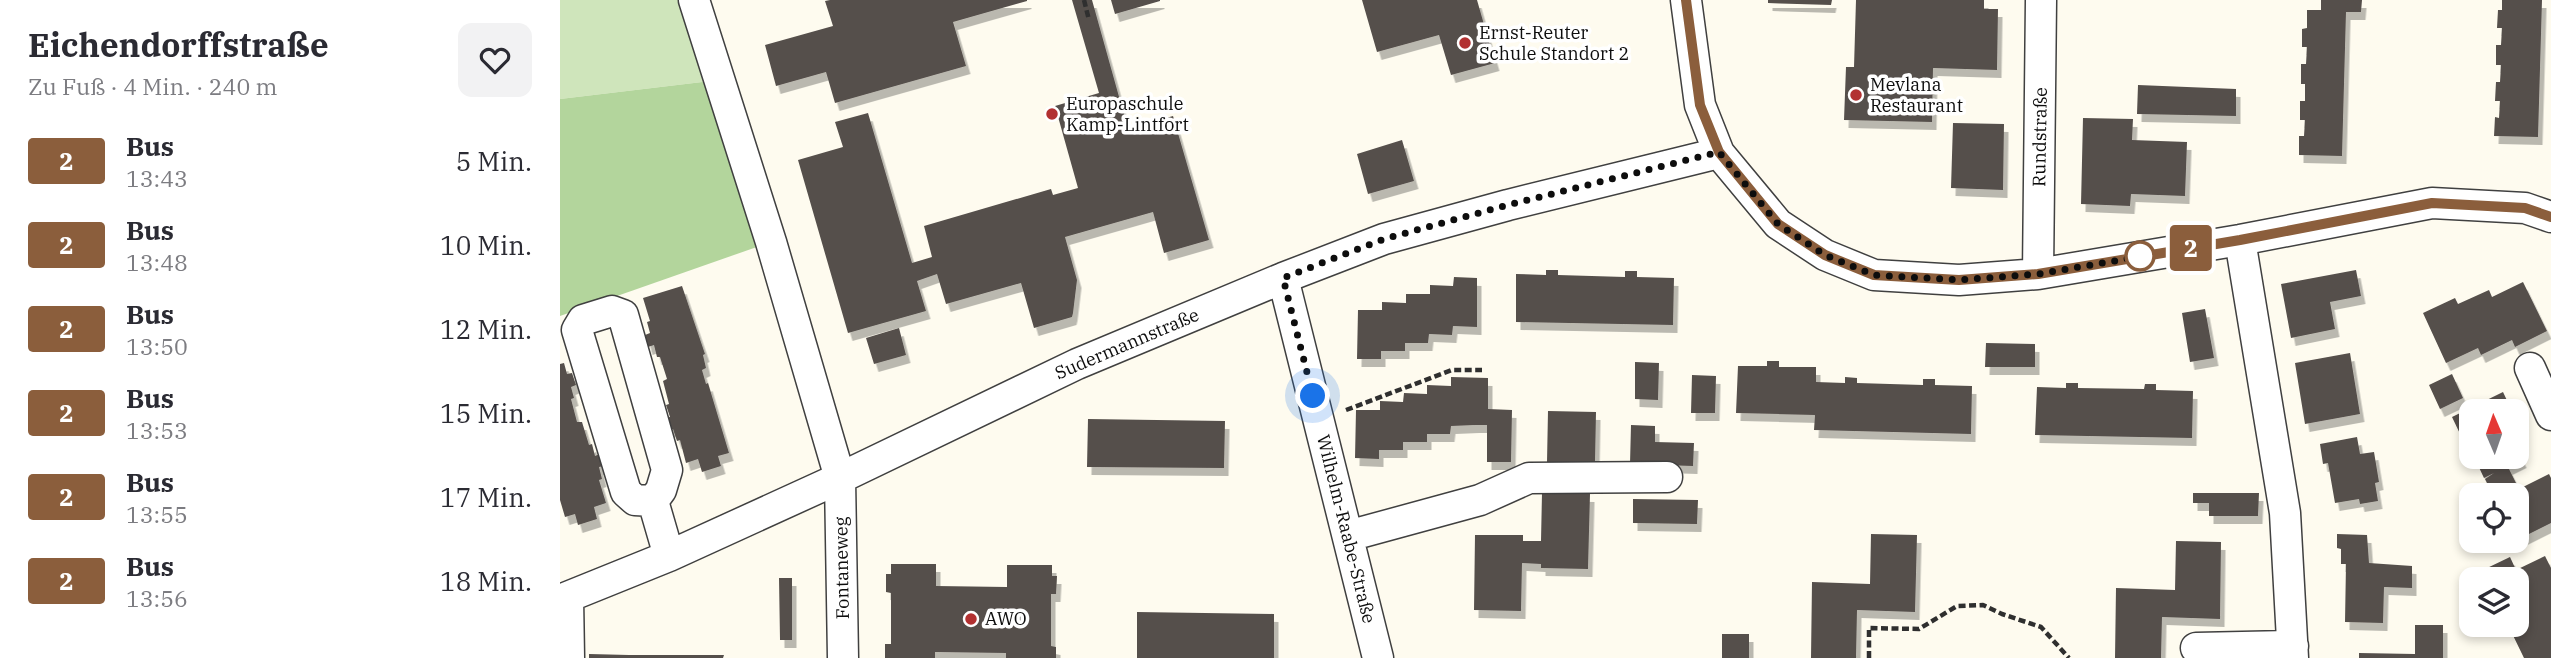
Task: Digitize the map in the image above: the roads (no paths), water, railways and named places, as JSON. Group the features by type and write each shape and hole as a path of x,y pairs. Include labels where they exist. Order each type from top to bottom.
{"street":[{"name":"Fontaneweg","path":"694,0 771,242 840,478 843,658"},
{"path":"1686,0 1700,105 1719,152 1778,224 1825,255 1874,275 1959,280 2038,274 2240,240 2432,203 2525,208 2551,217"},
{"name":"Rundstraße","path":"2038,274 2041,0"},
{"name":"Sudermannstraße","path":"564,598 669,556 840,478 1077,364 1283,278 1384,239 1719,152"},
{"path":"2196,648 2292,652 2285,513 2240,240"},
{"name":"Wilhelm-Raabe-Straße","path":"1283,278 1378,658"},
{"path":"612,311 623,314 667,470 661,490 653,501 635,500 626,492 577,330 583,320 612,311"},
{"path":"2530,368 2551,415"},
{"path":"1348,536 1480,500 1529,478 1667,477"},
{"path":"653,501 669,556"},
{"path":"564,598 569,658"}],"place":[{"name":"Ernst-Reuter Schule Standort 2","path":"1465,43"},
{"name":"Mevlana Restaurant","path":"1856,95"},
{"name":"Europaschule Kamp-Lintfort","path":"1052,114"},
{"name":"AWO","path":"971,619"}]}
